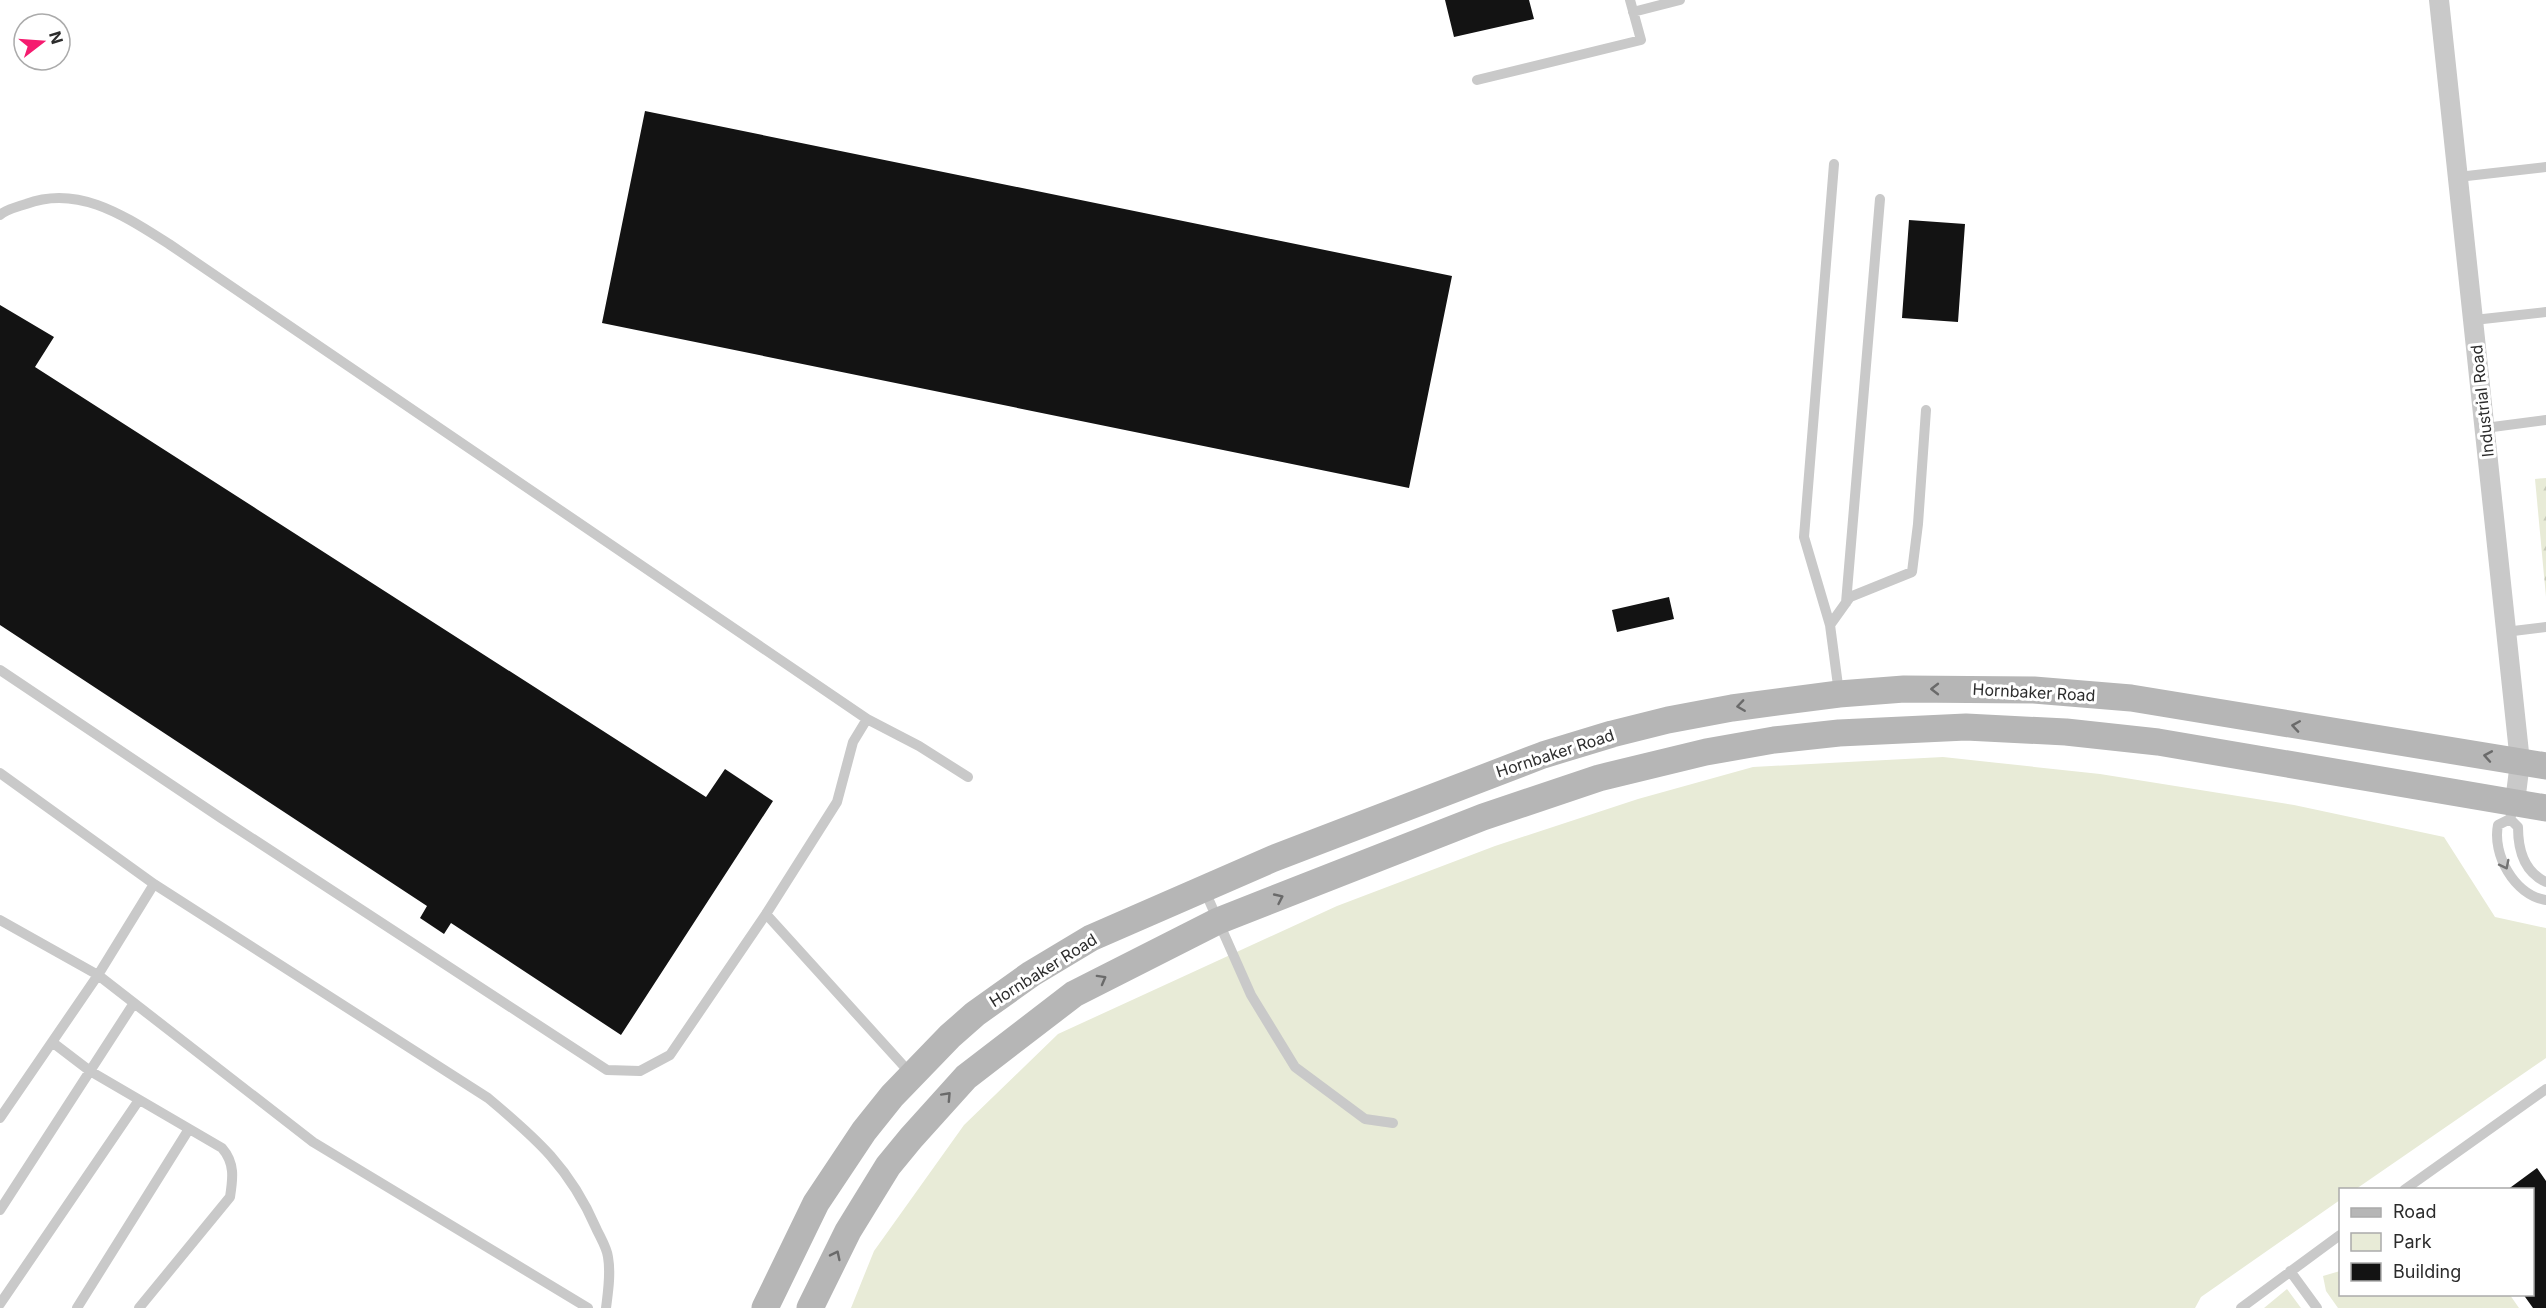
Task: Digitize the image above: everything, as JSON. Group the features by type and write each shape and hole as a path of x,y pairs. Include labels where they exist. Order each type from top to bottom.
{"main road":[{"name":"Hornbaker Road","path":"765,1308 816,1203 864,1131 912,1074 975,1014 1031,974 1091,938 1283,855 1555,752 1668,720 1732,708 1839,694 1904,689 1964,688 2034,690 2132,698 2546,766"},
{"path":"810,1308 848,1231 888,1166 945,1097 966,1077 1074,994 1218,921 1483,818 1599,778 1706,752 1839,733 1966,727 2066,732 2158,742 2513,810 2546,808"}],"street":[{"name":"Industrial Road","path":"2439,0 2520,762 2513,810"}],"lane":[{"path":"1477,80 1641,40 1630,0"},
{"path":"1633,12 1680,0"},
{"path":"1834,164 1804,537 1830,625 1839,694"},
{"path":"2458,177 2546,167"},
{"path":"0,215 32,201 58,197 87,201 122,215 169,244 867,719 919,746 968,777"},
{"path":"1846,603 1880,199"},
{"path":"2474,320 2546,312"},
{"path":"1830,625 1850,597 1912,572 1918,524 1926,410"},
{"path":"2485,428 2546,420"},
{"path":"2505,632 2546,627"},
{"path":"0,670 221,818 607,1070 640,1071 670,1055 766,914 837,802 853,742 867,719"},
{"path":"0,773 154,884 488,1098 519,1124 560,1164 584,1199 608,1256 609,1288 606,1308"},
{"path":"2546,882 2530,870 2522,856 2513,810 2498,825 2496,834 2499,853 2513,880 2526,891 2546,900"},
{"path":"0,1118 98,975 154,884"},
{"path":"1204,889 1251,995 1295,1067 1365,1119 1393,1124"},
{"path":"766,914 912,1074"},
{"path":"0,920 98,975 313,1142 588,1308"},
{"path":"0,1210 134,1004"},
{"path":"52,1042 90,1071 222,1148 230,1157 233,1176 230,1197 139,1308"},
{"path":"2407,1188 2546,1089"},
{"path":"0,1304 139,1100"},
{"path":"78,1308 189,1129"},
{"path":"2241,1308 2339,1236"},
{"path":"2290,1271 2317,1308"}],"green space":[{"path":"2546,478 2546,597 2535,479"},
{"path":"1943,757 2100,774 2294,805 2444,837 2495,917 2546,928 2546,1058 2357,1188 2339,1188 2339,1201 2201,1297 2195,1308 851,1308 874,1251 964,1125 1058,1034 1337,906 1495,846 1638,799 1753,767"},
{"path":"2339,1271 2339,1296 2511,1296 2519,1308 2338,1308 2326,1291 2323,1276"},
{"path":"2287,1289 2301,1308 2264,1308"}],"building":[{"path":"1445,0 1529,0 1534,19 1454,37"},
{"path":"645,111 1452,276 1409,488 602,323"},
{"path":"1909,220 1965,224 1958,322 1902,318"},
{"path":"0,305 54,337 35,367 706,797 725,769 773,801 621,1035 451,923 444,934 420,918 427,906 0,625"},
{"path":"1669,597 1674,619 1617,632 1612,610"},
{"path":"2537,1168 2546,1181 2546,1308 2533,1308 2524,1296 2534,1296 2534,1188 2510,1188"}]}
